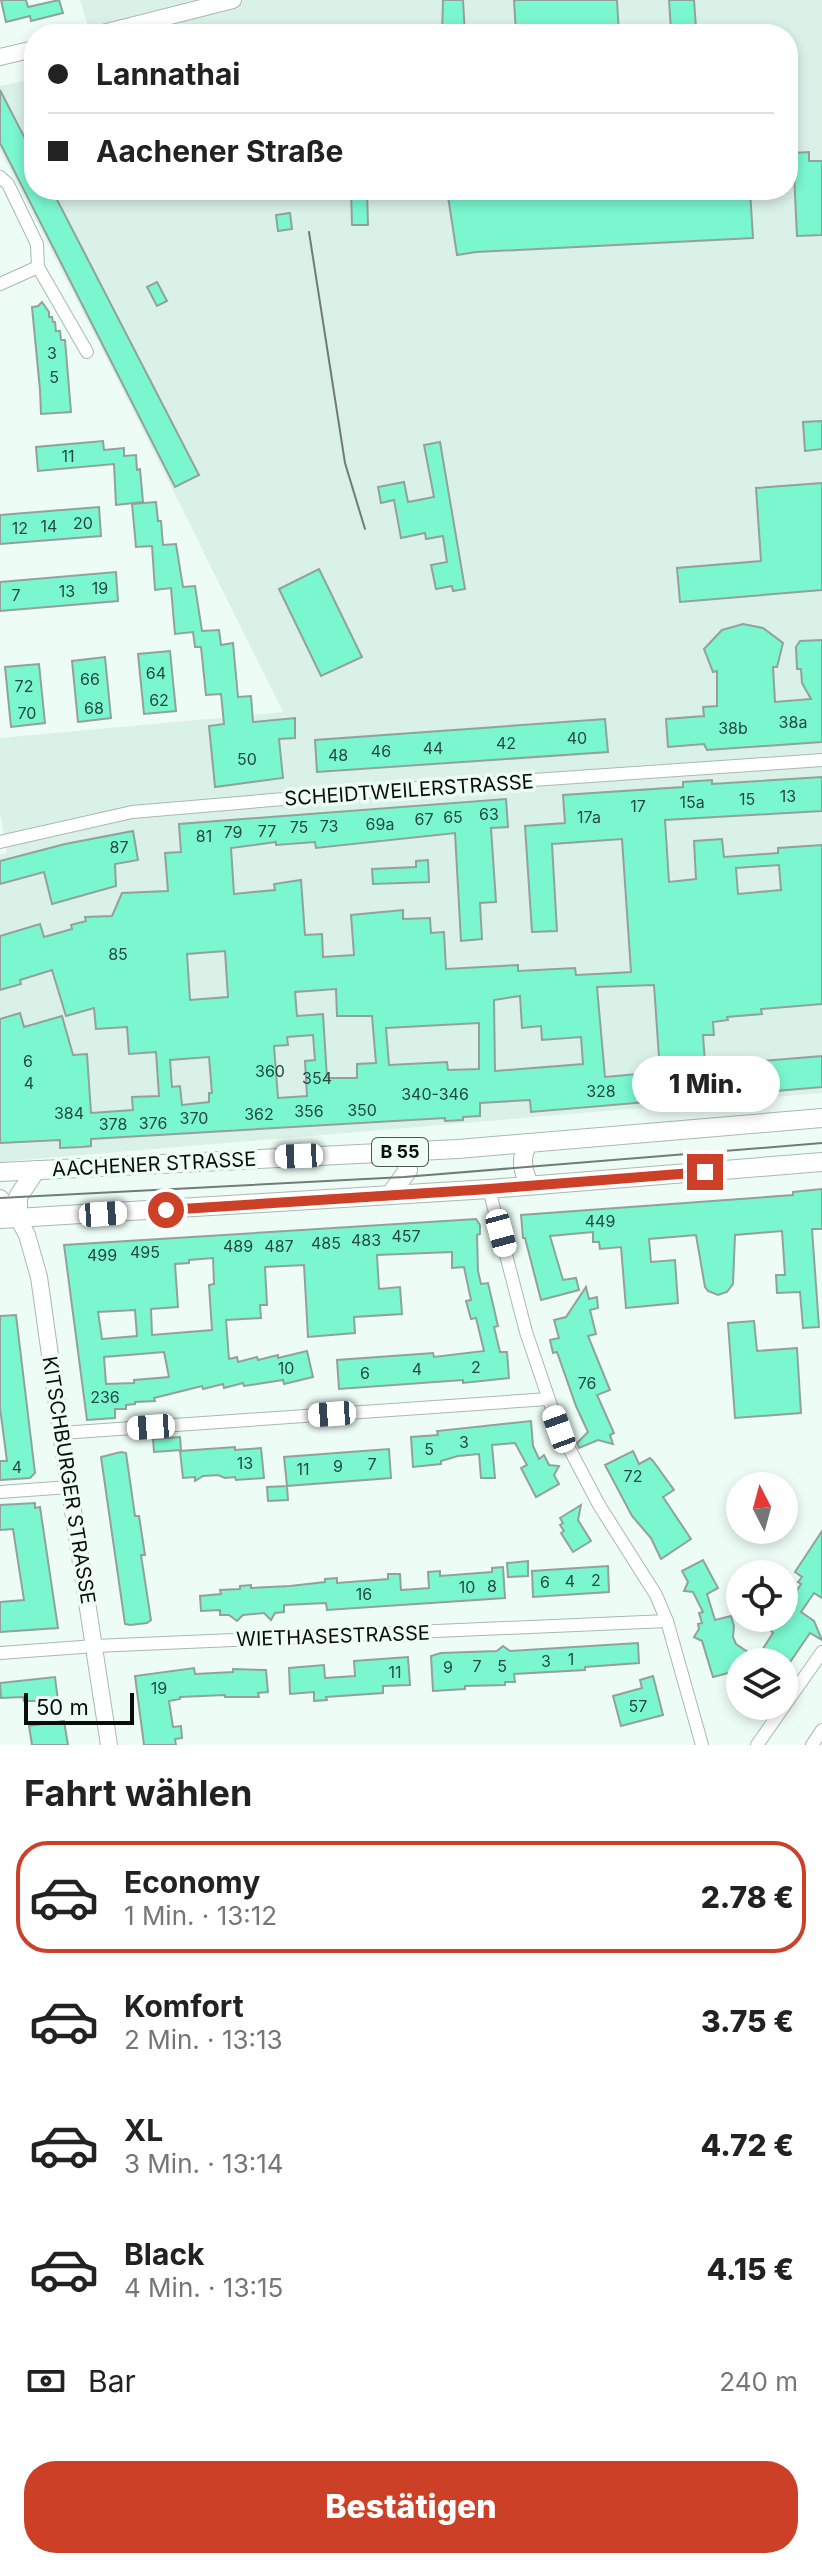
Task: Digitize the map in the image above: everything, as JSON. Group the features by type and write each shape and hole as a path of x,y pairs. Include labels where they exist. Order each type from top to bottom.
{"main road":[{"name":"AACHENER STRASSE","path":"0,1172 403,1152 822,1118"},
{"path":"528,1143 522,1154 522,1162 530,1185"},
{"path":"390,1195 408,1170 403,1152"},
{"name":"B 55","path":"9,1219 489,1189 822,1162"},
{"path":"9,1219 18,1197 36,1170"}],"street":[{"path":"138,24 233,0"},
{"path":"0,57 24,51"},
{"path":"0,177 8,184 37,244 38,267 87,352"},
{"path":"0,284 38,267"},
{"name":"SCHEIDTWEILERSTRASSE","path":"0,842 132,812 390,790 822,760"},
{"path":"489,1189 526,1332 559,1429 656,1595 667,1621 702,1745"},
{"path":"0,1198 9,1219"},
{"name":"KITSCHBURGER STRASSE","path":"9,1219 27,1235 39,1277 109,1745"},
{"path":"61,1433 548,1399"},
{"path":"0,1492 69,1487"},
{"name":"WIETHASESTRASSE","path":"0,1653 95,1646 667,1621"},
{"path":"757,1745 822,1652"},
{"path":"812,1745 822,1730"}],"shaded area":[{"path":"80,0 822,0 822,1093 0,1162 0,855 7,852 0,813 0,738 283,712 26,200 798,200 798,24 87,24"},
{"path":"24,81 24,197 0,150 0,86"}],"building":[{"path":"1,0 26,0 28,7 59,0 63,13 31,21 30,16 6,22"},
{"path":"443,0 463,0 464,24 442,24"},
{"path":"514,0 617,0 618,24 515,24"},
{"path":"669,0 694,0 696,24 671,24"},
{"path":"0,90 24,137 24,190 0,143"},
{"path":"809,152 809,161 822,161 822,235 797,236 798,153"},
{"path":"29,200 57,200 199,475 175,487"},
{"path":"351,200 367,200 368,225 352,225"},
{"path":"449,200 751,200 753,238 457,255"},
{"path":"290,213 292,229 278,231 276,215"},
{"path":"157,282 167,301 157,306 147,287"},
{"path":"42,302 55,322 56,331 60,331 61,340 65,340 71,412 41,414 32,307"},
{"path":"822,421 822,449 805,451 803,422"},
{"path":"103,441 104,450 124,448 124,456 136,455 143,502 116,505 114,464 38,471 36,447"},
{"path":"440,442 465,589 453,591 452,586 436,589 431,565 447,562 443,536 426,539 425,533 401,538 394,500 381,503 378,487 404,482 408,502 434,497 424,445"},
{"path":"822,483 822,590 680,602 677,568 761,561 756,488"},
{"path":"156,502 163,545 176,544 183,587 195,586 202,631 219,630 221,645 233,643 238,697 251,696 253,722 295,718 295,738 279,739 283,778 215,787 209,726 224,724 221,694 206,695 201,647 195,647 193,632 175,634 171,588 155,590 152,546 136,547 132,504"},
{"path":"99,507 101,536 0,544 0,515"},
{"path":"319,569 362,657 321,676 279,589"},
{"path":"116,572 118,601 0,611 0,582"},
{"path":"743,624 763,628 783,643 777,667 773,667 775,702 811,699 802,683 801,669 797,669 796,647 800,641 822,640 822,742 707,750 704,744 668,747 666,719 704,716 703,707 717,706 717,671 713,672 704,649 722,630"},
{"path":"170,651 176,711 144,714 138,654"},
{"path":"105,657 111,718 78,722 72,661"},
{"path":"39,664 45,723 11,727 5,667"},
{"path":"605,719 608,752 317,772 315,740"},
{"path":"822,777 822,811 665,820 669,882 696,879 694,841 722,839 724,857 778,853 778,848 822,845 822,1004 761,1009 762,1014 727,1017 728,1020 713,1022 714,1035 703,1035 705,1062 822,1056 822,1087 531,1112 530,1100 480,1103 480,1116 463,1117 463,1120 445,1121 445,1118 91,1139 91,1146 82,1147 60,1148 60,1140 0,1143 0,1019 20,1013 24,1027 62,1016 73,1055 87,1054 91,1113 133,1110 132,1097 159,1096 156,1052 129,1054 127,1027 96,1029 94,1008 66,1016 52,970 0,990 0,936 40,924 44,937 72,929 71,925 86,921 85,917 112,916 122,893 168,891 165,853 181,852 179,824 506,799 508,827 491,828 496,902 480,903 482,939 461,941 455,833 316,848 315,842 276,845 276,842 231,848 234,894 275,890 274,884 301,880 305,935 322,934 323,957 354,955 351,915 403,910 403,919 430,918 431,933 444,932 446,969 518,965 518,971 575,968 576,975 631,972 622,839 552,844 557,931 532,932 525,826 565,823 563,795 683,787 683,782 712,780 712,784","holes":["779,865 781,890 738,894 736,868","225,951 228,997 190,1000 187,954","654,985 660,1072 605,1077 597,987","336,989 337,1016 372,1016 376,1063 357,1064 357,1078 327,1078 323,1014 297,1016 295,992","520,996 522,1028 541,1026 542,1040 581,1037 583,1064 495,1071 494,1000","479,1023 479,1069 448,1070 447,1062 389,1065 386,1028","313,1035 315,1060 305,1061 307,1096 278,1098 274,1046 288,1045 287,1037","209,1057 212,1093 209,1093 209,1102 182,1105 180,1086 172,1087 170,1060"]},
{"path":"133,831 138,860 115,864 116,886 52,904 44,872 0,884 0,861"},
{"path":"428,860 429,882 373,884 372,869 416,867 416,861"},
{"path":"822,1189 822,1229 812,1229 819,1327 803,1328 800,1292 777,1293 776,1275 785,1275 782,1231 735,1235 733,1284 727,1292 718,1295 705,1287 696,1235 649,1239 651,1262 675,1260 678,1303 626,1308 621,1247 600,1249 599,1242 593,1242 593,1232 550,1236 563,1280 576,1278 579,1290 541,1300 523,1238 521,1215 793,1195 793,1192"},
{"path":"476,1219 480,1225 480,1234 477,1235 478,1271 481,1284 488,1283 498,1326 494,1327 500,1352 507,1352 509,1378 339,1389 337,1360 433,1353 434,1357 484,1351 476,1318 471,1319 466,1301 471,1300 464,1267 452,1268 452,1252 377,1255 379,1289 400,1287 402,1314 354,1317 355,1333 308,1337 304,1265 265,1267 267,1305 260,1305 261,1318 226,1320 229,1359 237,1357 238,1362 257,1357 258,1360 278,1355 278,1358 307,1351 313,1377 284,1384 283,1380 244,1386 243,1383 224,1388 223,1384 203,1389 202,1386 154,1398 155,1401 135,1402 126,1405 126,1409 115,1409 115,1418 87,1420 64,1245","holes":["213,1258 214,1284 209,1285 212,1330 152,1335 151,1309 178,1307 175,1264","135,1310 137,1336 102,1339 98,1312","164,1352 169,1377 106,1384 104,1357"]},
{"path":"586,1287 589,1299 597,1297 598,1308 590,1310 596,1334 588,1336 610,1390 597,1395 614,1433 610,1435 613,1444 598,1440 579,1448 577,1443 588,1432 550,1340 559,1338 554,1320 566,1317"},
{"path":"16,1315 35,1473 30,1478 0,1480 0,1461 7,1461 0,1408 0,1316"},
{"path":"754,1321 757,1351 797,1348 801,1413 735,1418 728,1323"},
{"path":"531,1421 533,1446 539,1459 544,1455 549,1465 559,1466 554,1475 559,1484 536,1497 521,1468 527,1465 515,1443 492,1445 495,1478 481,1478 479,1454 458,1456 441,1461 441,1464 413,1467 411,1437 438,1435 437,1431"},
{"path":"180,1437 181,1450 154,1452 153,1439"},
{"path":"235,1447 235,1450 261,1448 264,1478 236,1480 235,1477 218,1475 203,1476 195,1481 195,1477 183,1478 180,1451"},
{"path":"389,1449 391,1478 287,1486 284,1457"},
{"path":"633,1451 639,1464 650,1458 674,1490 663,1497 691,1539 661,1559 651,1538 632,1516 605,1465"},
{"path":"126,1453 135,1516 139,1516 145,1555 141,1555 151,1620 130,1625 125,1624 101,1457"},
{"path":"287,1486 288,1500 268,1501 267,1487"},
{"path":"35,1503 35,1508 40,1507 58,1628 0,1632 0,1602 24,1600 13,1529 0,1530 0,1505"},
{"path":"581,1505 578,1520 591,1541 573,1552 561,1533 564,1531 560,1518"},
{"path":"822,1531 822,1598 814,1593 801,1612 814,1621 822,1640 810,1633 798,1650 798,1648 763,1648 772,1632 798,1632 798,1589 801,1584 798,1582 802,1577 798,1574 798,1567"},
{"path":"703,1560 718,1588 707,1594 715,1620 726,1617 726,1632 733,1632 736,1644 742,1648 726,1648 726,1674 713,1677 702,1641 694,1637 699,1629 698,1624 702,1623 699,1613 703,1612 693,1592 684,1591 688,1582 682,1571"},
{"path":"528,1561 528,1576 508,1577 507,1563"},
{"path":"608,1566 609,1592 533,1597 532,1571"},
{"path":"503,1567 505,1598 327,1610 326,1603 284,1605 284,1612 275,1613 271,1620 264,1613 243,1615 237,1621 229,1615 220,1615 220,1610 201,1611 200,1596 221,1594 220,1590 240,1589 240,1586 290,1586 337,1578 337,1583 388,1579 388,1574 400,1574 401,1590 416,1589 429,1588 428,1572 440,1571 440,1576 492,1572 492,1568"},
{"path":"638,1643 639,1663 514,1674 515,1682 505,1682 505,1685 433,1691 431,1656 441,1653 497,1651 503,1646 510,1651"},
{"path":"408,1657 410,1685 383,1686 383,1693 326,1697 327,1700 314,1701 314,1692 290,1694 289,1668 324,1665 325,1678 355,1676 354,1661"},
{"path":"194,1668 195,1674 233,1672 233,1669 266,1670 268,1692 258,1693 259,1697 180,1697 169,1701 173,1727 181,1726 182,1738 175,1739 176,1745 144,1745 135,1676"},
{"path":"653,1676 663,1715 621,1726 613,1696 642,1688 640,1680"},
{"path":"55,1677 58,1701 1,1698 0,1683"},
{"path":"64,1721 68,1745 32,1745 29,1726"}],"tram line":[{"path":"309,232 345,463 365,529"},
{"path":"0,1198 404,1177 822,1143"}],"route":[{"path":"166,1210 705,1172"}]}
